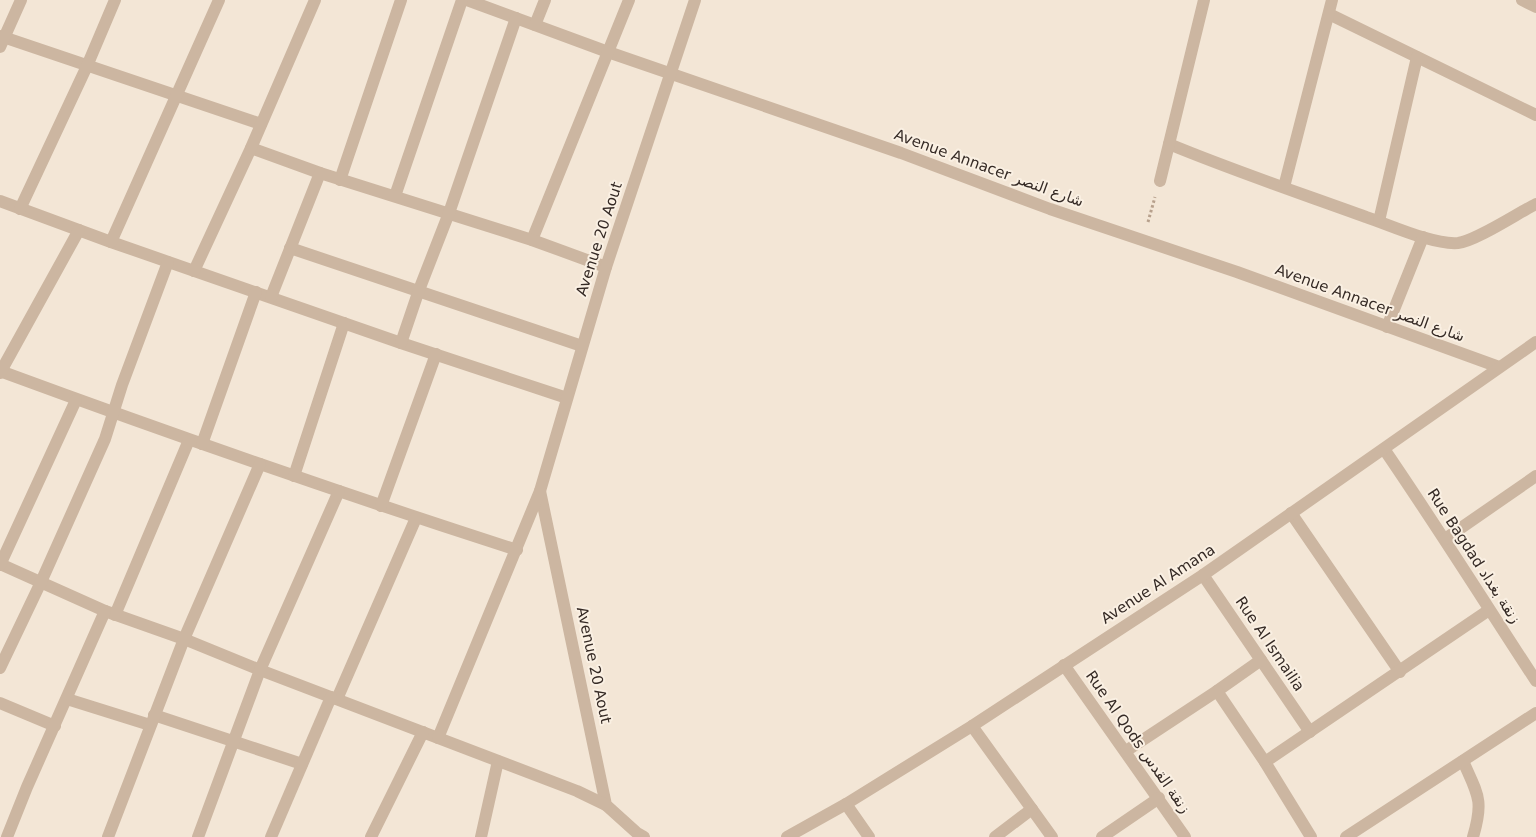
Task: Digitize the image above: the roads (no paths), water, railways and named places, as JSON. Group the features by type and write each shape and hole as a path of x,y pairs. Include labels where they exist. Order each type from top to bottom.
{"street":[{"path":"22,0 2,40 177,95 261,124"},
{"path":"20,209 116,0"},
{"path":"111,242 219,0"},
{"path":"194,270 315,0"},
{"path":"340,180 401,0"},
{"path":"395,196 462,0"},
{"name":"Avenue Annacer شارع النصر","path":"467,0 608,52 902,153 1050,209 1237,272 1499,367"},
{"path":"535,24 545,0"},
{"path":"532,240 630,0"},
{"name":"Avenue 20 Aout","path":"438,738 540,491 606,267 694,0"},
{"path":"1160,181 1204,0"},
{"path":"1284,187 1332,0"},
{"path":"1522,0 1536,7"},
{"path":"1329,14 1536,115"},
{"path":"401,343 449,213 516,18"},
{"path":"1379,221 1417,57"},
{"path":"1169,144 1379,221 1423,236 1448,242 1459,242 1474,238 1536,204"},
{"path":"250,148 340,180 532,240 606,267"},
{"path":"271,296 320,173"},
{"path":"0,201 168,262 566,398"},
{"path":"79,230 0,371 189,440 416,518 517,550"},
{"path":"1386,327 1423,236"},
{"path":"290,248 582,346"},
{"path":"0,668 105,439 122,386 168,262"},
{"path":"202,444 256,292"},
{"path":"294,476 344,323"},
{"name":"Avenue Al Amana","path":"787,837 846,804 972,726 1203,575 1536,342"},
{"path":"381,506 436,354"},
{"path":"76,400 0,565 110,613 184,639 577,791 606,804 639,836"},
{"path":"7,837 54,726 110,613 189,440"},
{"name":"Rue Bagdad زنقة بغداد","path":"1384,449 1536,680"},
{"path":"108,837 184,639 260,464"},
{"path":"1445,539 1534,481"},
{"path":"198,837 260,670 339,491"},
{"name":"Avenue 20 Aout","path":"540,491 606,804"},
{"path":"1291,513 1400,672"},
{"path":"271,837 302,764 416,518"},
{"name":"Rue Al Ismailia","path":"1203,575 1310,732"},
{"path":"1265,762 1490,610"},
{"path":"1126,751 1261,660"},
{"name":"Rue Al Qods زنقة القدس","path":"1064,665 1186,837"},
{"path":"1217,691 1265,762 1311,837"},
{"path":"67,699 234,741 302,764"},
{"path":"0,703 54,726"},
{"path":"1346,837 1536,713"},
{"path":"972,726 1052,837"},
{"path":"371,837 423,732"},
{"path":"481,837 498,761"},
{"path":"1463,761 1478,795 1480,805 1473,837"},
{"path":"1102,837 1159,798"},
{"path":"846,804 869,837"},
{"path":"995,837 1032,809"}]}
